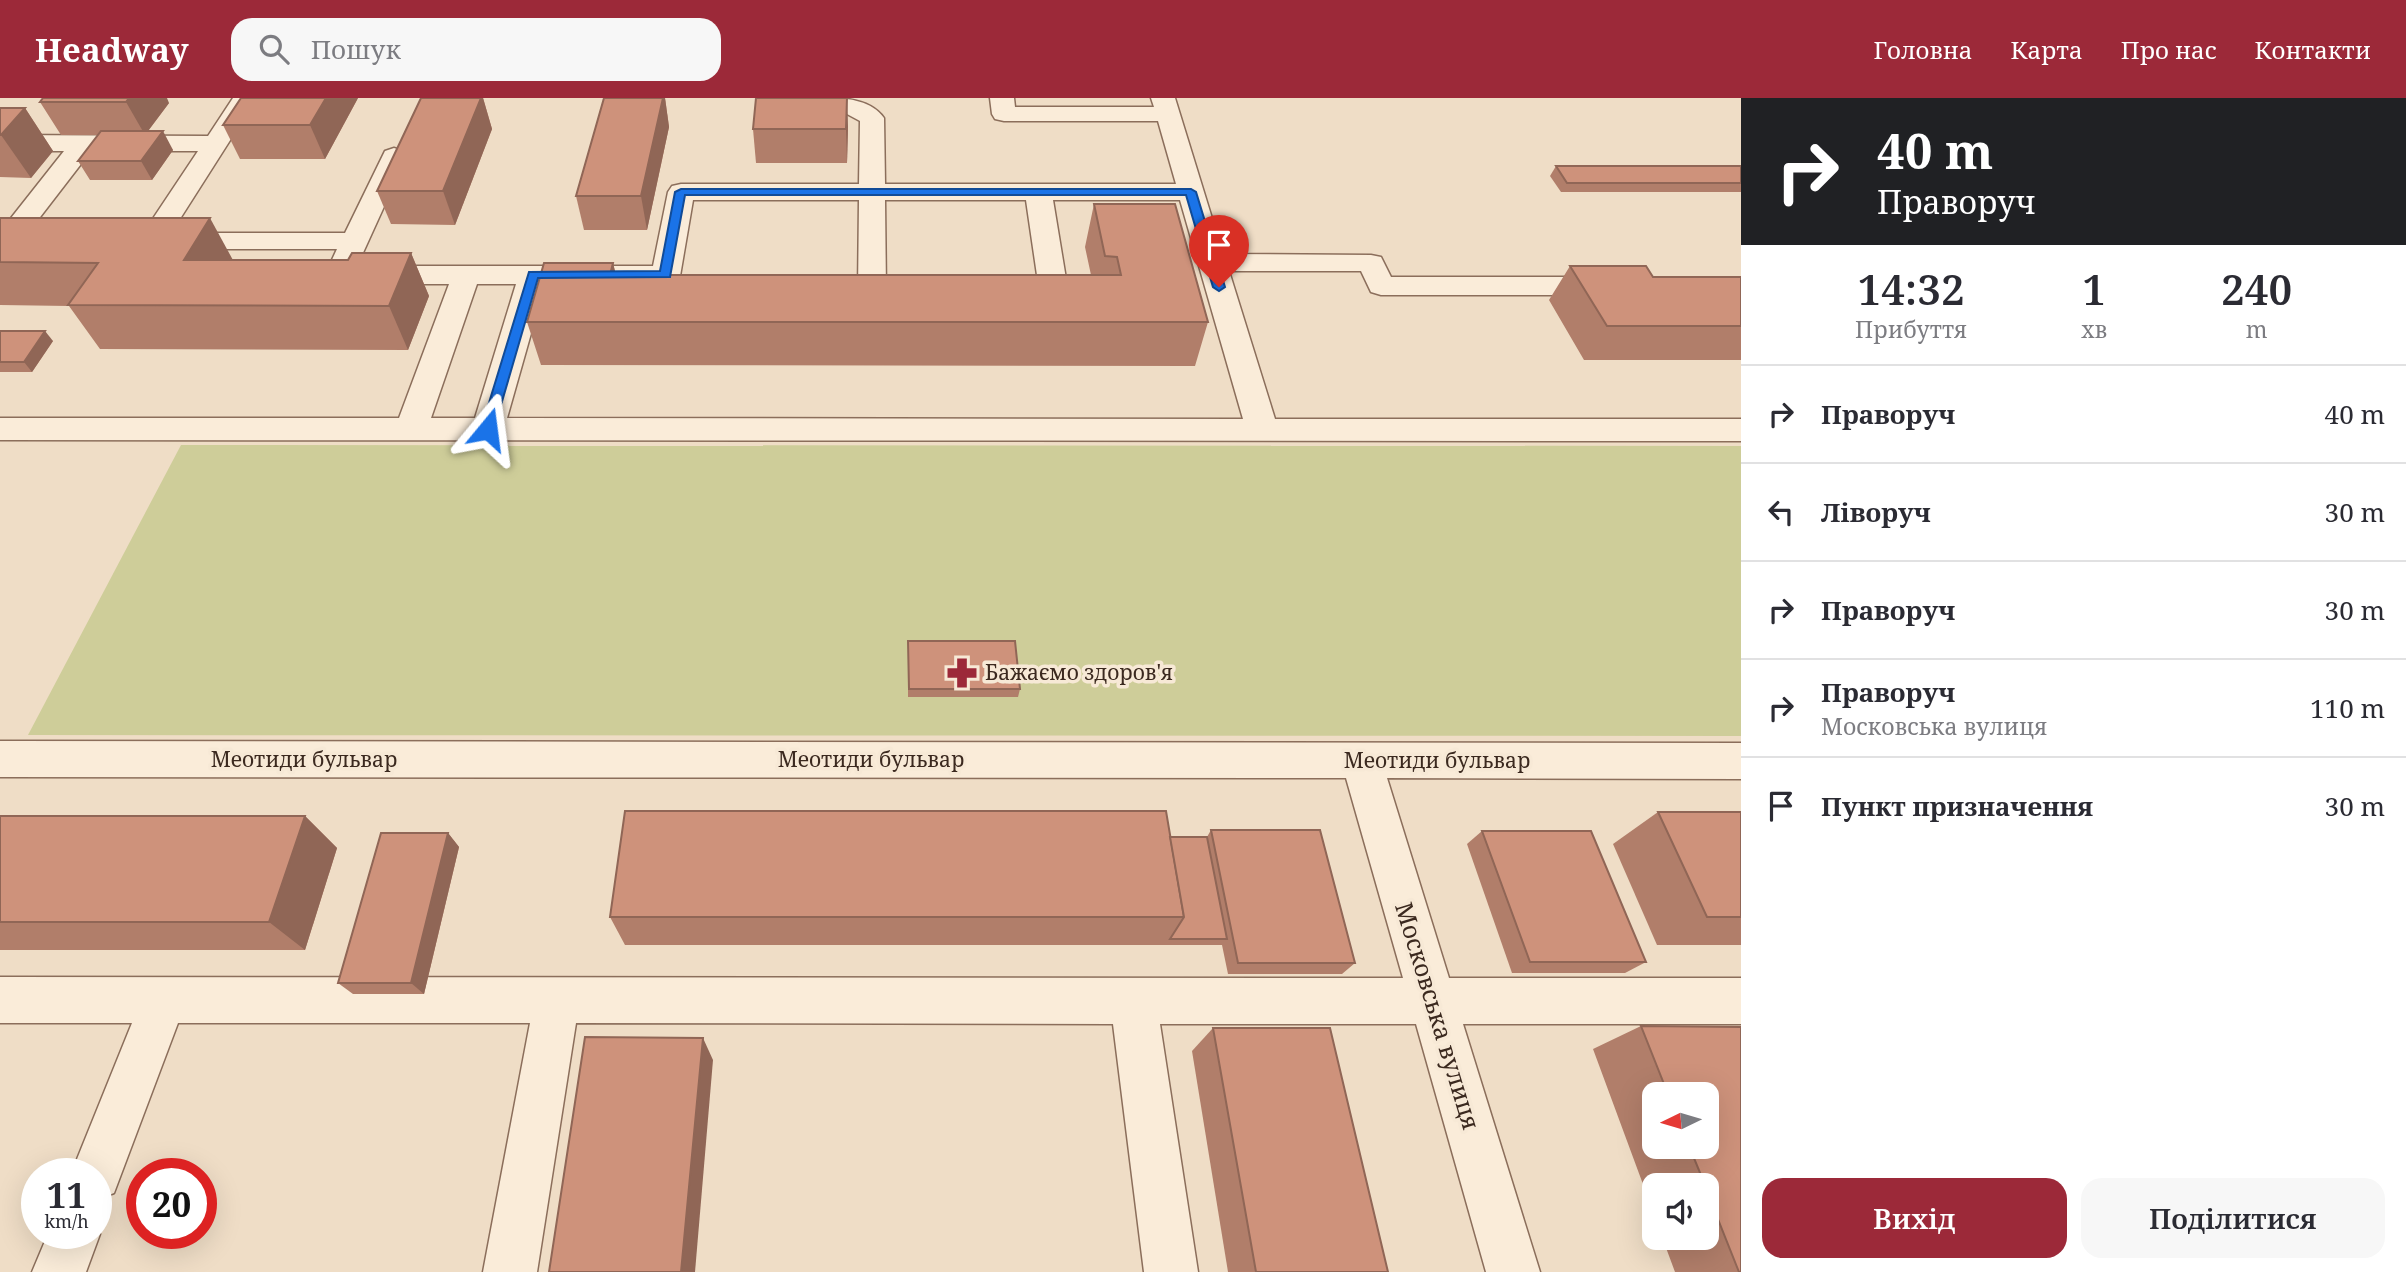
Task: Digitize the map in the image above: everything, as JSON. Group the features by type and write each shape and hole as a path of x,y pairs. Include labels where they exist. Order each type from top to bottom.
{"street":[{"path":"245,98 215,144 139,241 355,241"},
{"path":"842,98 842,102 872,118 871,292"},
{"path":"1002,98 1004,114 1165,106 1262,430"},
{"path":"0,143 215,144"},
{"path":"47,240 7,240 83,144"},
{"path":"394,156 339,275 666,275"},
{"path":"718,291 663,291 681,192 1191,192"},
{"path":"989,291 1054,291 1038,192"},
{"path":"1212,262 1371,263 1381,286 1644,286"},
{"path":"411,429 466,275"},
{"path":"488,429 533,275"},
{"path":"0,429 1741,430"},
{"name":"Меотиди бульвар","path":"0,760 1741,761"},
{"name":"Московська вулиця","path":"1361,761 1513,1272"},
{"path":"0,1000 1433,1001 1737,1010"},
{"path":"103,1158 164,1000"},
{"path":"510,1272 557,1000"},
{"path":"1132,1000 1171,1272"},
{"path":"59,1272 68,1249"}],"shaded area":[{"path":"181,445 1741,446 1741,736 28,735"}],"building":[{"path":"43,98 129,98 126,102 40,102"},
{"path":"241,98 326,98 310,125 223,125"},
{"path":"421,98 481,98 443,191 377,191"},
{"path":"604,98 663,98 641,196 576,196"},
{"path":"756,98 847,98 846,129 753,129"},
{"path":"0,108 25,108 1,135 0,135"},
{"path":"101,131 163,131 141,161 78,161"},
{"path":"1556,166 1741,166 1741,183 1567,183"},
{"path":"1094,204 1175,204 1208,322 527,322 544,263 613,263 610,275 1121,275 1117,257 1105,256"},
{"path":"0,218 210,218 184,260 348,260 352,253 411,253 389,306 68,305 98,263 0,262"},
{"path":"1570,266 1646,266 1653,277 1741,277 1741,326 1607,326"},
{"path":"0,331 45,331 24,362 0,362"},
{"path":"908,641 1015,641 1020,689 909,689"},
{"path":"625,811 1166,811 1184,917 610,917"},
{"path":"1658,812 1741,812 1741,917 1707,917"},
{"path":"0,816 305,816 269,922 0,922"},
{"path":"1211,830 1320,830 1355,963 1238,963"},
{"path":"1482,831 1591,831 1646,962 1530,962"},
{"path":"381,833 448,833 411,983 338,983"},
{"path":"1170,837 1207,837 1227,939 1170,939 1184,917"},
{"path":"1641,1026 1741,1027 1741,1272 1719,1222 1719,1173 1700,1173 1694,1159 1719,1159 1719,1082 1663,1082"},
{"path":"1213,1028 1330,1028 1388,1272 1256,1272"},
{"path":"585,1037 703,1038 681,1272 549,1272"}],"place":[{"name":"Бажаємо здоров'я","path":"962,673"}],"route":[{"path":"488,429 533,275 666,275 681,192 1191,192 1219,287"}]}
